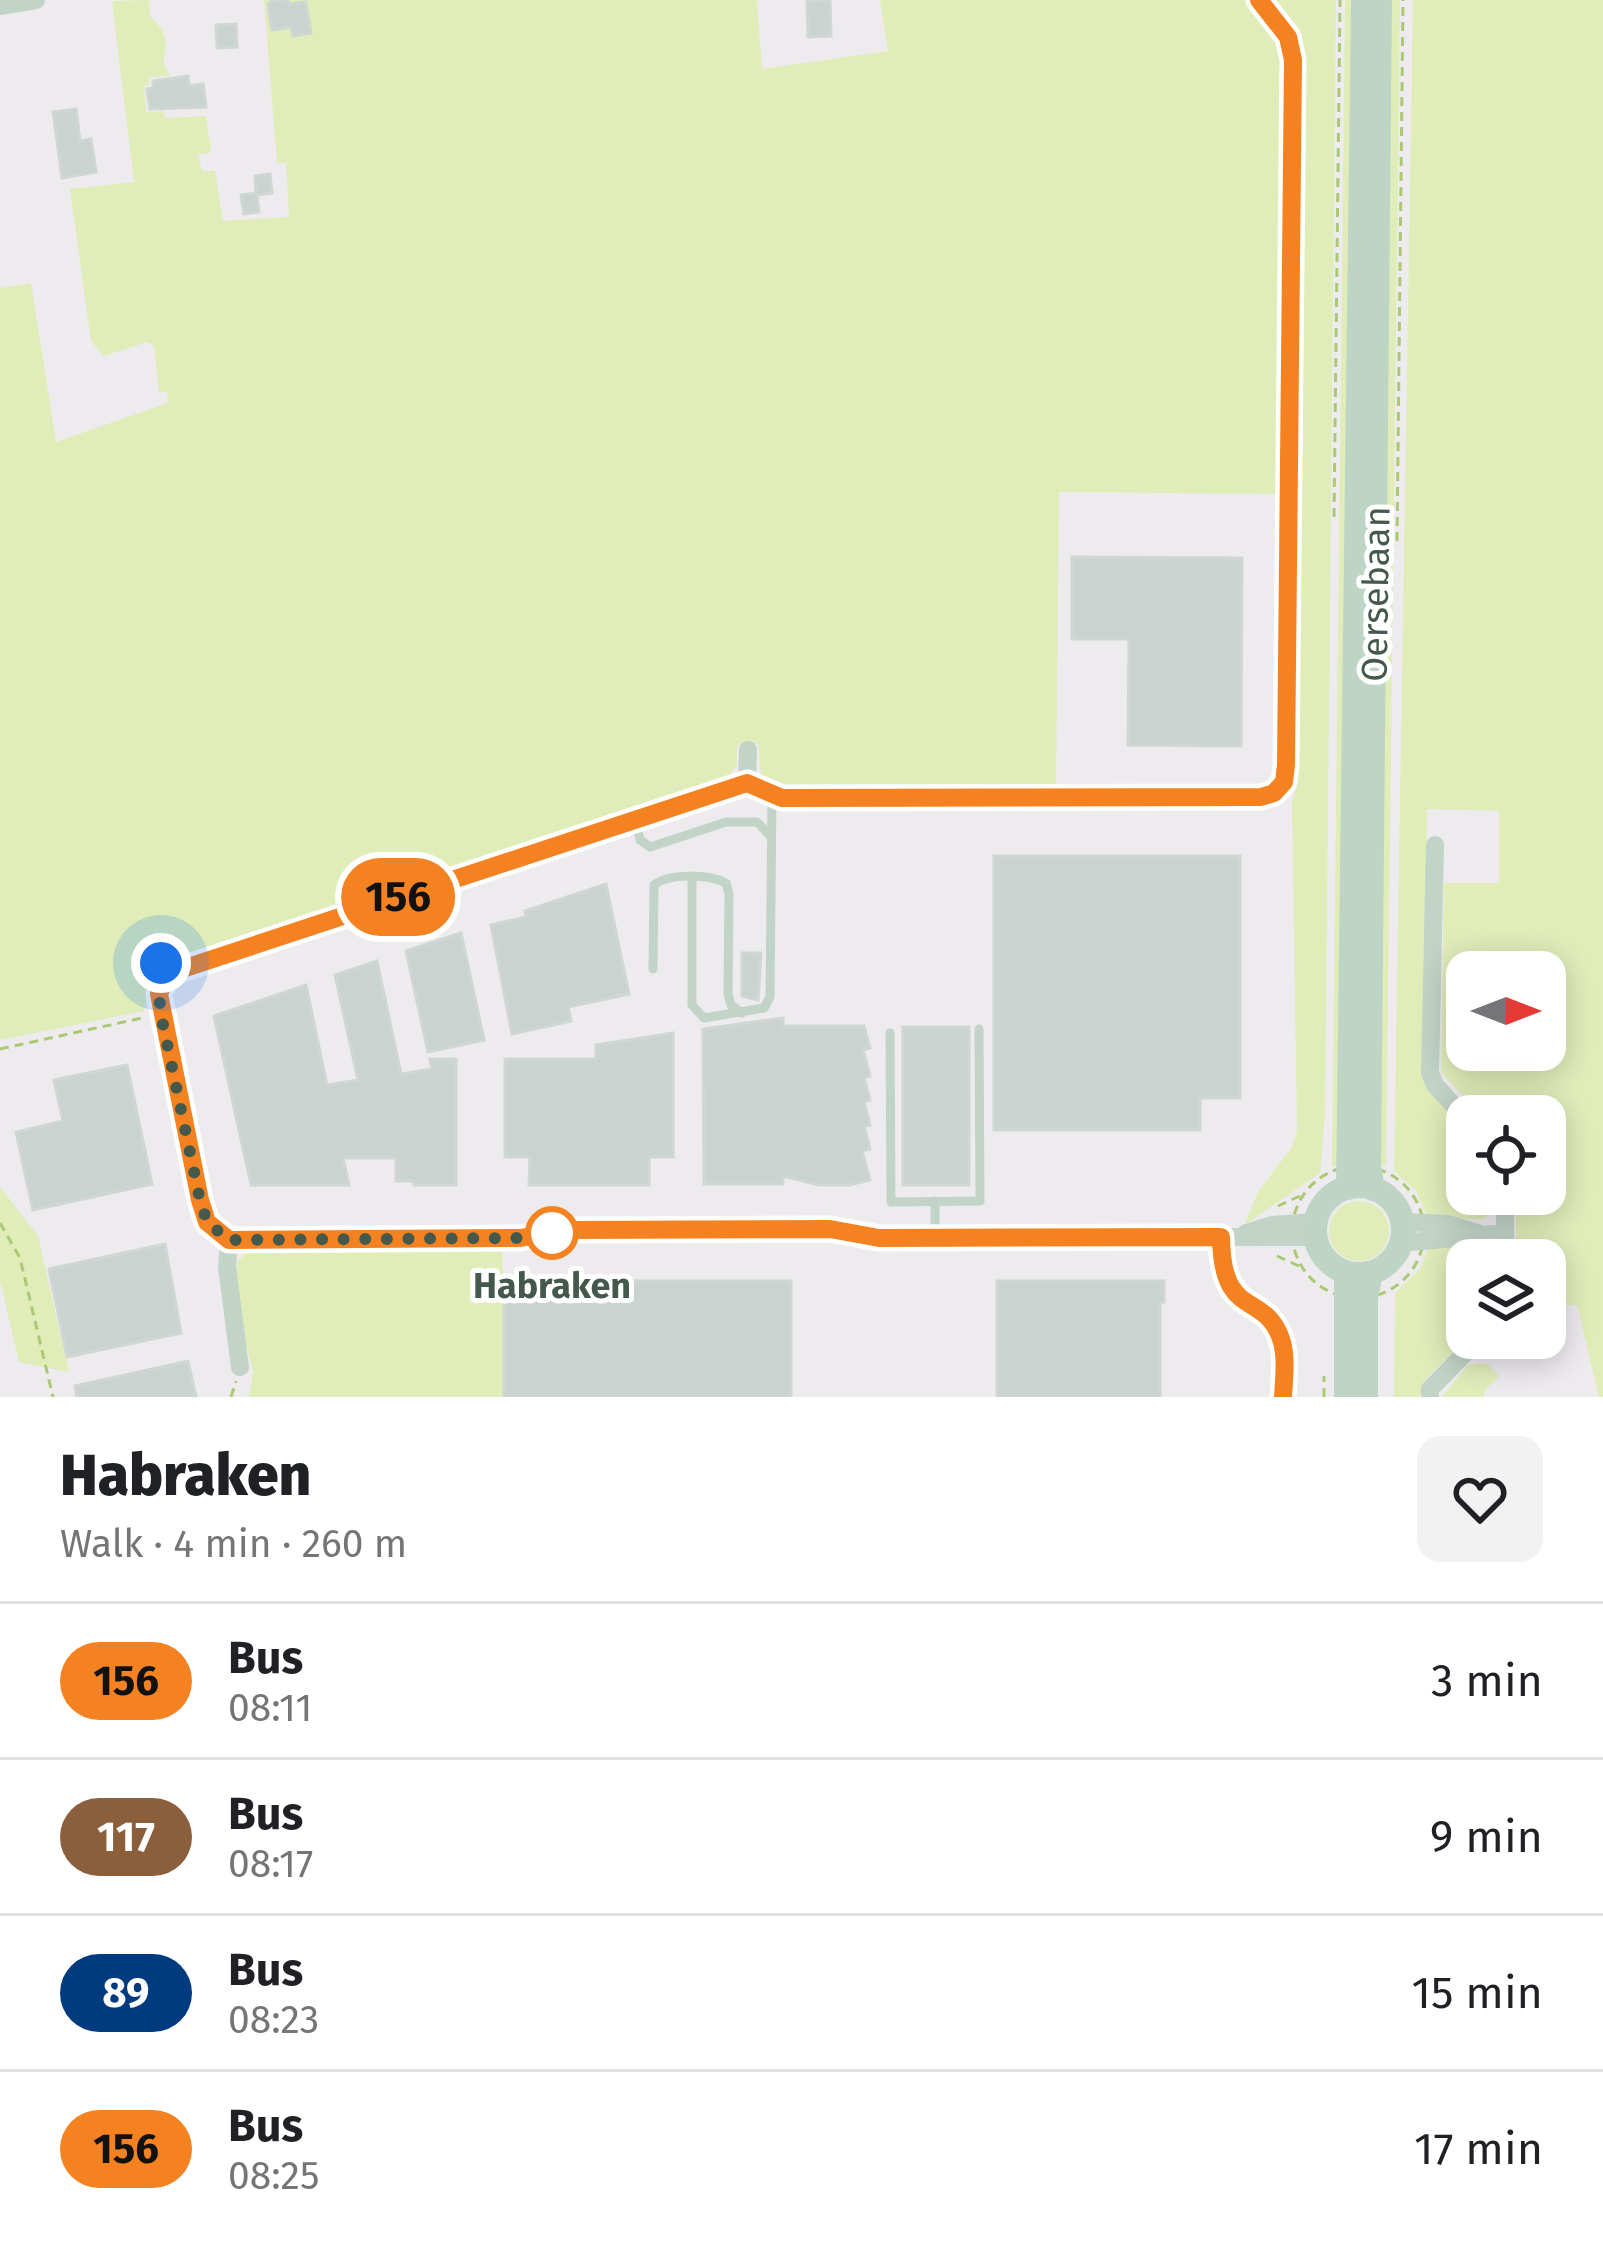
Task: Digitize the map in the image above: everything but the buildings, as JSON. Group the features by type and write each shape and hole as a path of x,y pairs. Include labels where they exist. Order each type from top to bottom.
{"main road":[{"name":"Oersebaan","path":"1360,1177 1349,1016 1363,0"},
{"name":"Oersebaan","path":"1360,1177 1380,0"},
{"path":"1357,1285 1384,1267 1413,1232 1392,1201 1360,1177 1327,1200 1304,1230 1331,1265 1357,1285 1366,1397"},
{"path":"1346,1397 1357,1285"}],"street":[{"path":"0,6 36,0"},
{"path":"167,974 747,783 782,798 1261,797 1274,793 1284,782 1293,60 1288,37 1259,0"},
{"path":"747,783 748,750"},
{"path":"1435,845 1430,1073 1446,1097"},
{"path":"154,946 167,974 159,994 161,1015 207,1222 229,1240 520,1238 567,1230 830,1229 879,1238 1221,1237 1304,1230"},
{"path":"1504,1215 1504,1239"},
{"path":"1413,1232 1448,1224 1478,1234 1504,1234"},
{"path":"1221,1237 1224,1279 1237,1298 1269,1319 1281,1338 1283,1397"},
{"path":"229,1240 227,1267 240,1367"},
{"path":"1430,1397 1430,1389 1459,1359"}],"lane":[{"path":"692,878 692,1005 704,1018 764,1008 770,997 772,794"},
{"path":"635,819 640,840 650,847 726,822 757,822 771,837"},
{"path":"653,969 654,885 663,878 716,878 726,883 729,894 728,994 731,1005 742,1013"},
{"path":"890,1033 891,1202 980,1201 979,1029"},
{"path":"935,1201 935,1237"}],"path":[{"path":"0,1048 161,1015"},
{"path":"1389,1172 1408,1188 1417,1262 1388,1291 1357,1285 1326,1290 1298,1258 1304,1230 1298,1204 1314,1182 1360,1177 1389,1172"},
{"path":"0,1223 20,1258 53,1397"}],"green space":[{"path":"149,0 150,16 165,37 163,62 170,76 149,77 149,85 144,86 146,112 163,111 165,118 206,116 211,152 198,155 202,171 215,171 223,221 289,217 286,163 277,163 264,0 757,0 762,69 888,51 880,0 1249,0 1280,41 1285,60 1280,494 1059,492 1056,789 778,789 761,776 758,744 737,745 737,766 726,778 191,959 173,956 160,942 143,946 151,978 144,1011 0,1040 0,288 31,283 56,442 168,403 167,392 159,392 154,346 147,342 104,356 91,341 70,189 134,182 112,1"},
{"path":"1272,0 1336,0 1325,1115 1320,1173 1244,1226 1258,1192 1292,1147 1297,1131 1292,801 1296,789 1303,59 1298,35"},
{"path":"1345,0 1358,0 1348,1162 1332,1167"},
{"path":"1386,0 1400,0 1386,1166 1375,1164"},
{"path":"1413,0 1603,0 1603,1397 1599,1397 1577,1305 1566,1305 1566,1239 1516,1239 1516,1215 1566,1215 1566,1095 1462,1095 1441,1072 1444,883 1499,883 1499,811 1427,809 1424,1061 1429,1088 1446,1106 1446,1215 1489,1215 1484,1219 1428,1219 1416,1191 1394,1171"},
{"path":"0,1187 38,1236 69,1372 19,1362 0,1281"},
{"path":"1359,1201 1380,1210 1389,1231 1380,1252 1359,1261 1338,1252 1329,1231 1338,1210"},
{"path":"253,1246 502,1249 508,1397 249,1397 253,1372 236,1273 237,1262"},
{"path":"1429,1247 1446,1247 1446,1358 1424,1381 1420,1397 1394,1397 1395,1293 1420,1269"},
{"path":"1486,1363 1499,1376 1484,1397 1442,1397 1468,1365"}],"bus line":[{"name":"156","path":"1259,0 1288,37 1293,60 1286,765 1284,782 1274,793 1261,797 782,798 747,783 167,974 159,994 200,1200 207,1222 229,1240 520,1238 567,1230 830,1229 879,1238 1221,1237 1224,1279 1237,1298 1269,1319 1281,1338 1283,1397"}],"place":[{"name":"Habraken","path":"552,1233"}],"route":[{"path":"161,963 167,974 159,994 161,1015 200,1200 207,1222 229,1240 520,1238 567,1230 552,1233"}]}
